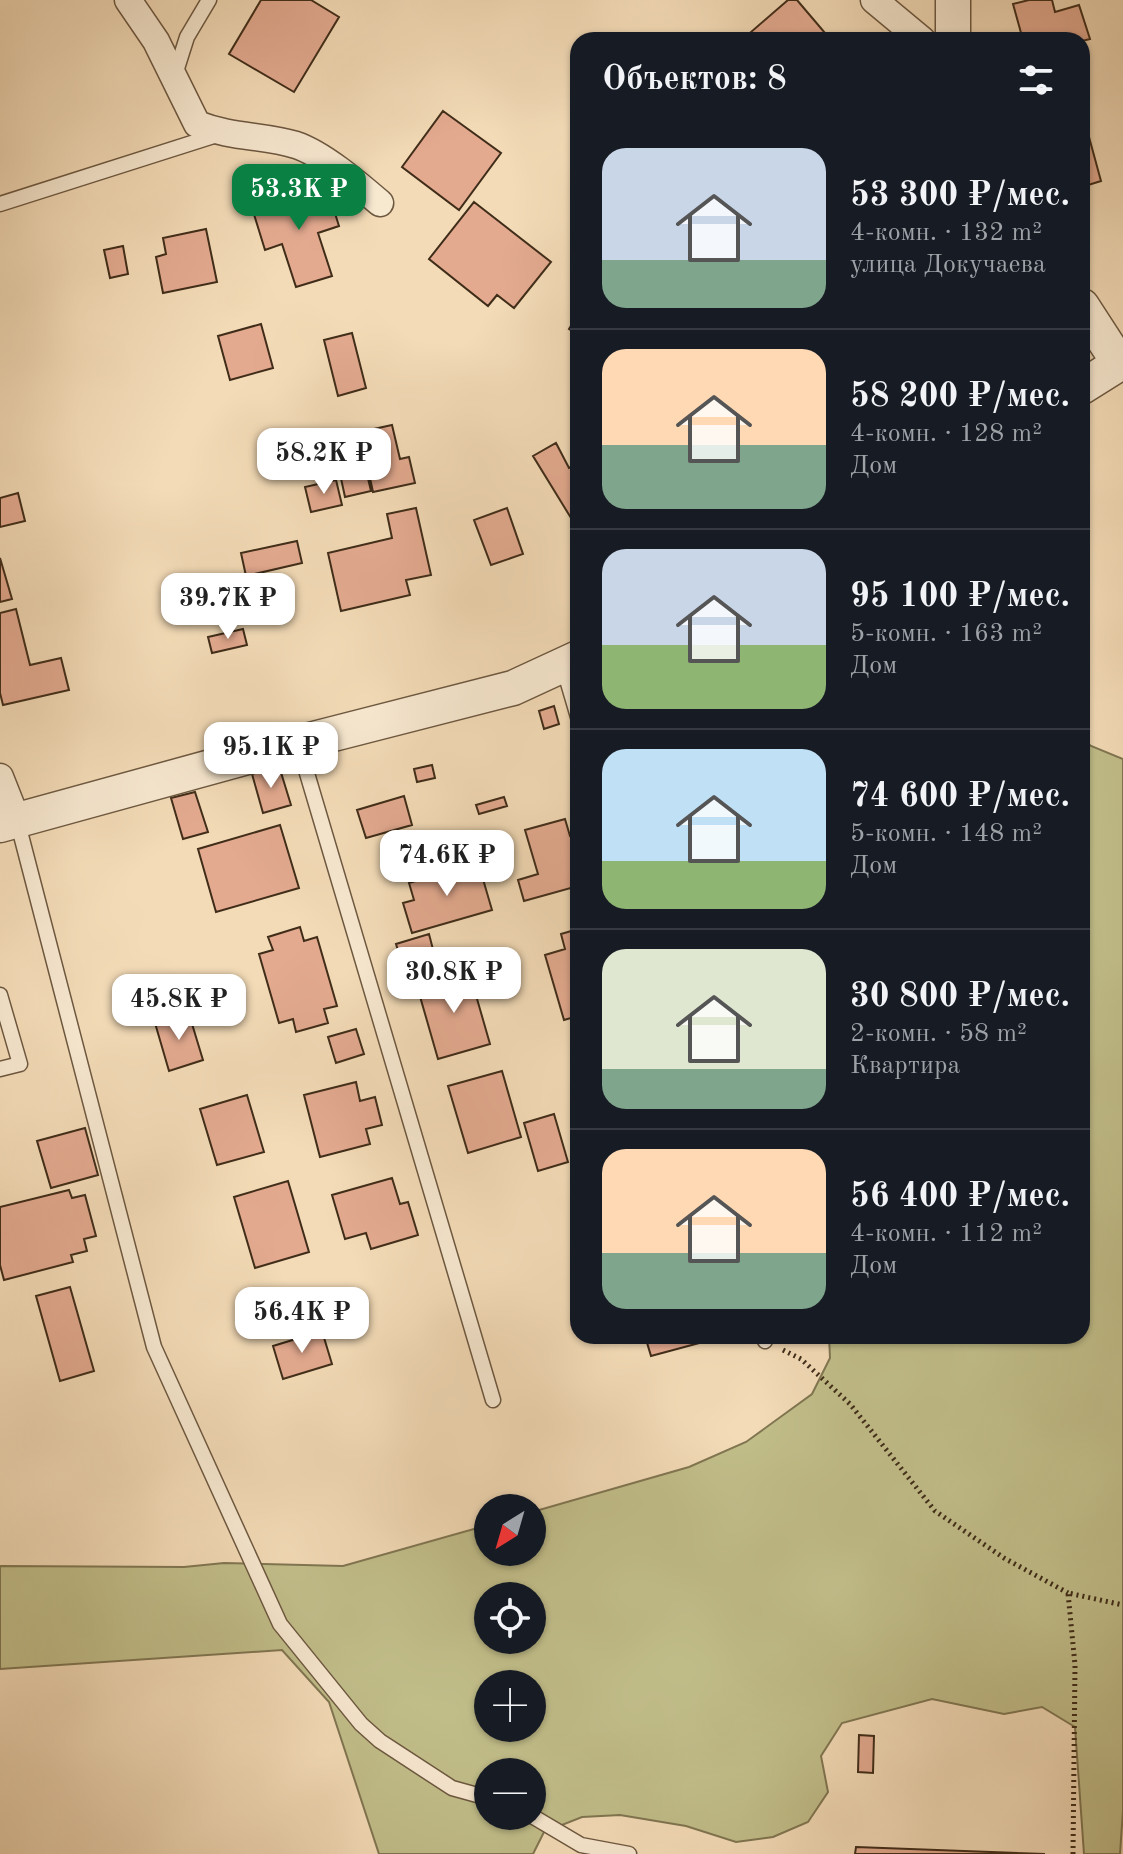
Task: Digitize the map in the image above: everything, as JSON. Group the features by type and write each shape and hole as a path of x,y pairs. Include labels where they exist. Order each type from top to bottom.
{"street":[{"path":"128,0 156,41 197,124 220,134 298,146 347,175 380,203"},
{"path":"874,0 912,32"},
{"path":"953,0 953,32"},
{"path":"1090,317 1121,362 1090,382"},
{"path":"0,777 9,822 513,688 570,661"}],"lane":[{"path":"174,78 187,37 209,0"},
{"path":"0,204 220,134"},
{"path":"298,743 493,1400"},
{"path":"9,822 154,1347 280,1624 361,1724 380,1741 452,1788 474,1794"},
{"path":"0,995 20,1064 0,1069"},
{"path":"546,1824 581,1845 629,1854"}],"path":[{"path":"775,1344 801,1359 850,1404 935,1511 1004,1558 1068,1593 1123,1605"},
{"path":"1068,1593 1075,1665 1073,1854"}],"shaded area":[{"path":"1090,745 1123,759 1123,1810 1120,1854 1084,1854 1075,1727 1042,1707 1004,1714 932,1699 842,1723 821,1756 828,1792 808,1822 773,1837 736,1842 686,1826 620,1815 582,1817 544,1832 533,1854 379,1854 329,1702 282,1650 0,1669 0,1566 184,1567 224,1563 343,1566 474,1529 474,1566 546,1566 546,1508 689,1467 746,1442 812,1394 830,1358 829,1344 1090,1344"}],"building":[{"path":"261,0 311,0 339,17 294,92 229,54"},
{"path":"788,0 797,0 824,32 751,32"},
{"path":"1052,0 1055,12 1079,5 1088,32 1021,32 1013,4"},
{"path":"443,111 501,153 459,210 402,167"},
{"path":"1090,141 1101,181 1090,184"},
{"path":"326,185 339,226 318,233 332,276 296,287 282,244 265,250 252,208"},
{"path":"474,202 551,262 514,308 497,295 488,306 429,259"},
{"path":"206,229 217,282 163,293 156,257 166,254 163,238"},
{"path":"123,246 128,274 110,278 104,250"},
{"path":"261,324 273,368 230,380 218,336"},
{"path":"352,333 366,388 338,396 324,340"},
{"path":"392,425 400,459 409,457 415,483 373,492 360,432"},
{"path":"556,443 570,468 570,516 533,456"},
{"path":"361,449 371,491 345,497 336,455"},
{"path":"336,480 342,505 311,512 305,487"},
{"path":"18,493 25,521 0,527 0,498"},
{"path":"416,508 431,575 406,580 410,595 341,611 328,553 392,538 387,514"},
{"path":"507,508 523,554 491,565 474,520"},
{"path":"297,541 302,563 246,576 241,553"},
{"path":"0,558 12,599 0,602"},
{"path":"279,575 283,596 248,604 243,583"},
{"path":"16,609 30,665 61,658 69,690 3,705 0,693 0,613"},
{"path":"243,629 247,645 212,653 208,637"},
{"path":"554,706 559,724 544,729 539,711"},
{"path":"432,765 435,778 417,782 414,769"},
{"path":"279,766 291,805 263,813 252,774"},
{"path":"195,792 208,832 183,839 171,798"},
{"path":"404,796 412,825 366,838 357,810"},
{"path":"504,797 507,806 479,814 476,805"},
{"path":"565,819 570,836 570,888 524,901 518,880 538,874 525,830"},
{"path":"280,825 299,888 216,912 198,849"},
{"path":"478,862 492,910 412,933 403,903 414,900 409,883"},
{"path":"300,927 304,941 317,937 337,1006 324,1009 328,1023 296,1032 293,1019 279,1023 259,954 273,950 268,937"},
{"path":"570,931 570,1018 564,1020 545,955 565,949 561,934"},
{"path":"429,934 436,961 404,971 396,944"},
{"path":"504,949 507,962 492,965 489,952"},
{"path":"469,971 490,1044 438,1059 417,986"},
{"path":"189,1014 203,1060 169,1071 155,1023"},
{"path":"356,1029 364,1054 336,1063 328,1037"},
{"path":"502,1071 521,1137 468,1153 448,1086"},
{"path":"356,1082 360,1101 375,1097 382,1125 366,1129 370,1144 320,1157 304,1095"},
{"path":"247,1095 264,1152 217,1165 200,1109"},
{"path":"554,1114 568,1162 538,1171 524,1123"},
{"path":"85,1128 98,1175 51,1188 37,1141"},
{"path":"392,1178 400,1204 408,1202 418,1235 371,1249 366,1233 345,1239 332,1195"},
{"path":"288,1181 309,1252 255,1268 234,1197"},
{"path":"69,1190 72,1198 85,1195 96,1236 84,1239 87,1251 71,1255 73,1262 4,1280 0,1265 0,1207"},
{"path":"70,1287 94,1371 60,1381 36,1296"},
{"path":"322,1331 332,1364 283,1379 273,1346"},
{"path":"647,1344 696,1344 651,1356"},
{"path":"859,1735 874,1736 873,1773 858,1772"},
{"path":"856,1847 1045,1854 855,1854"}]}
